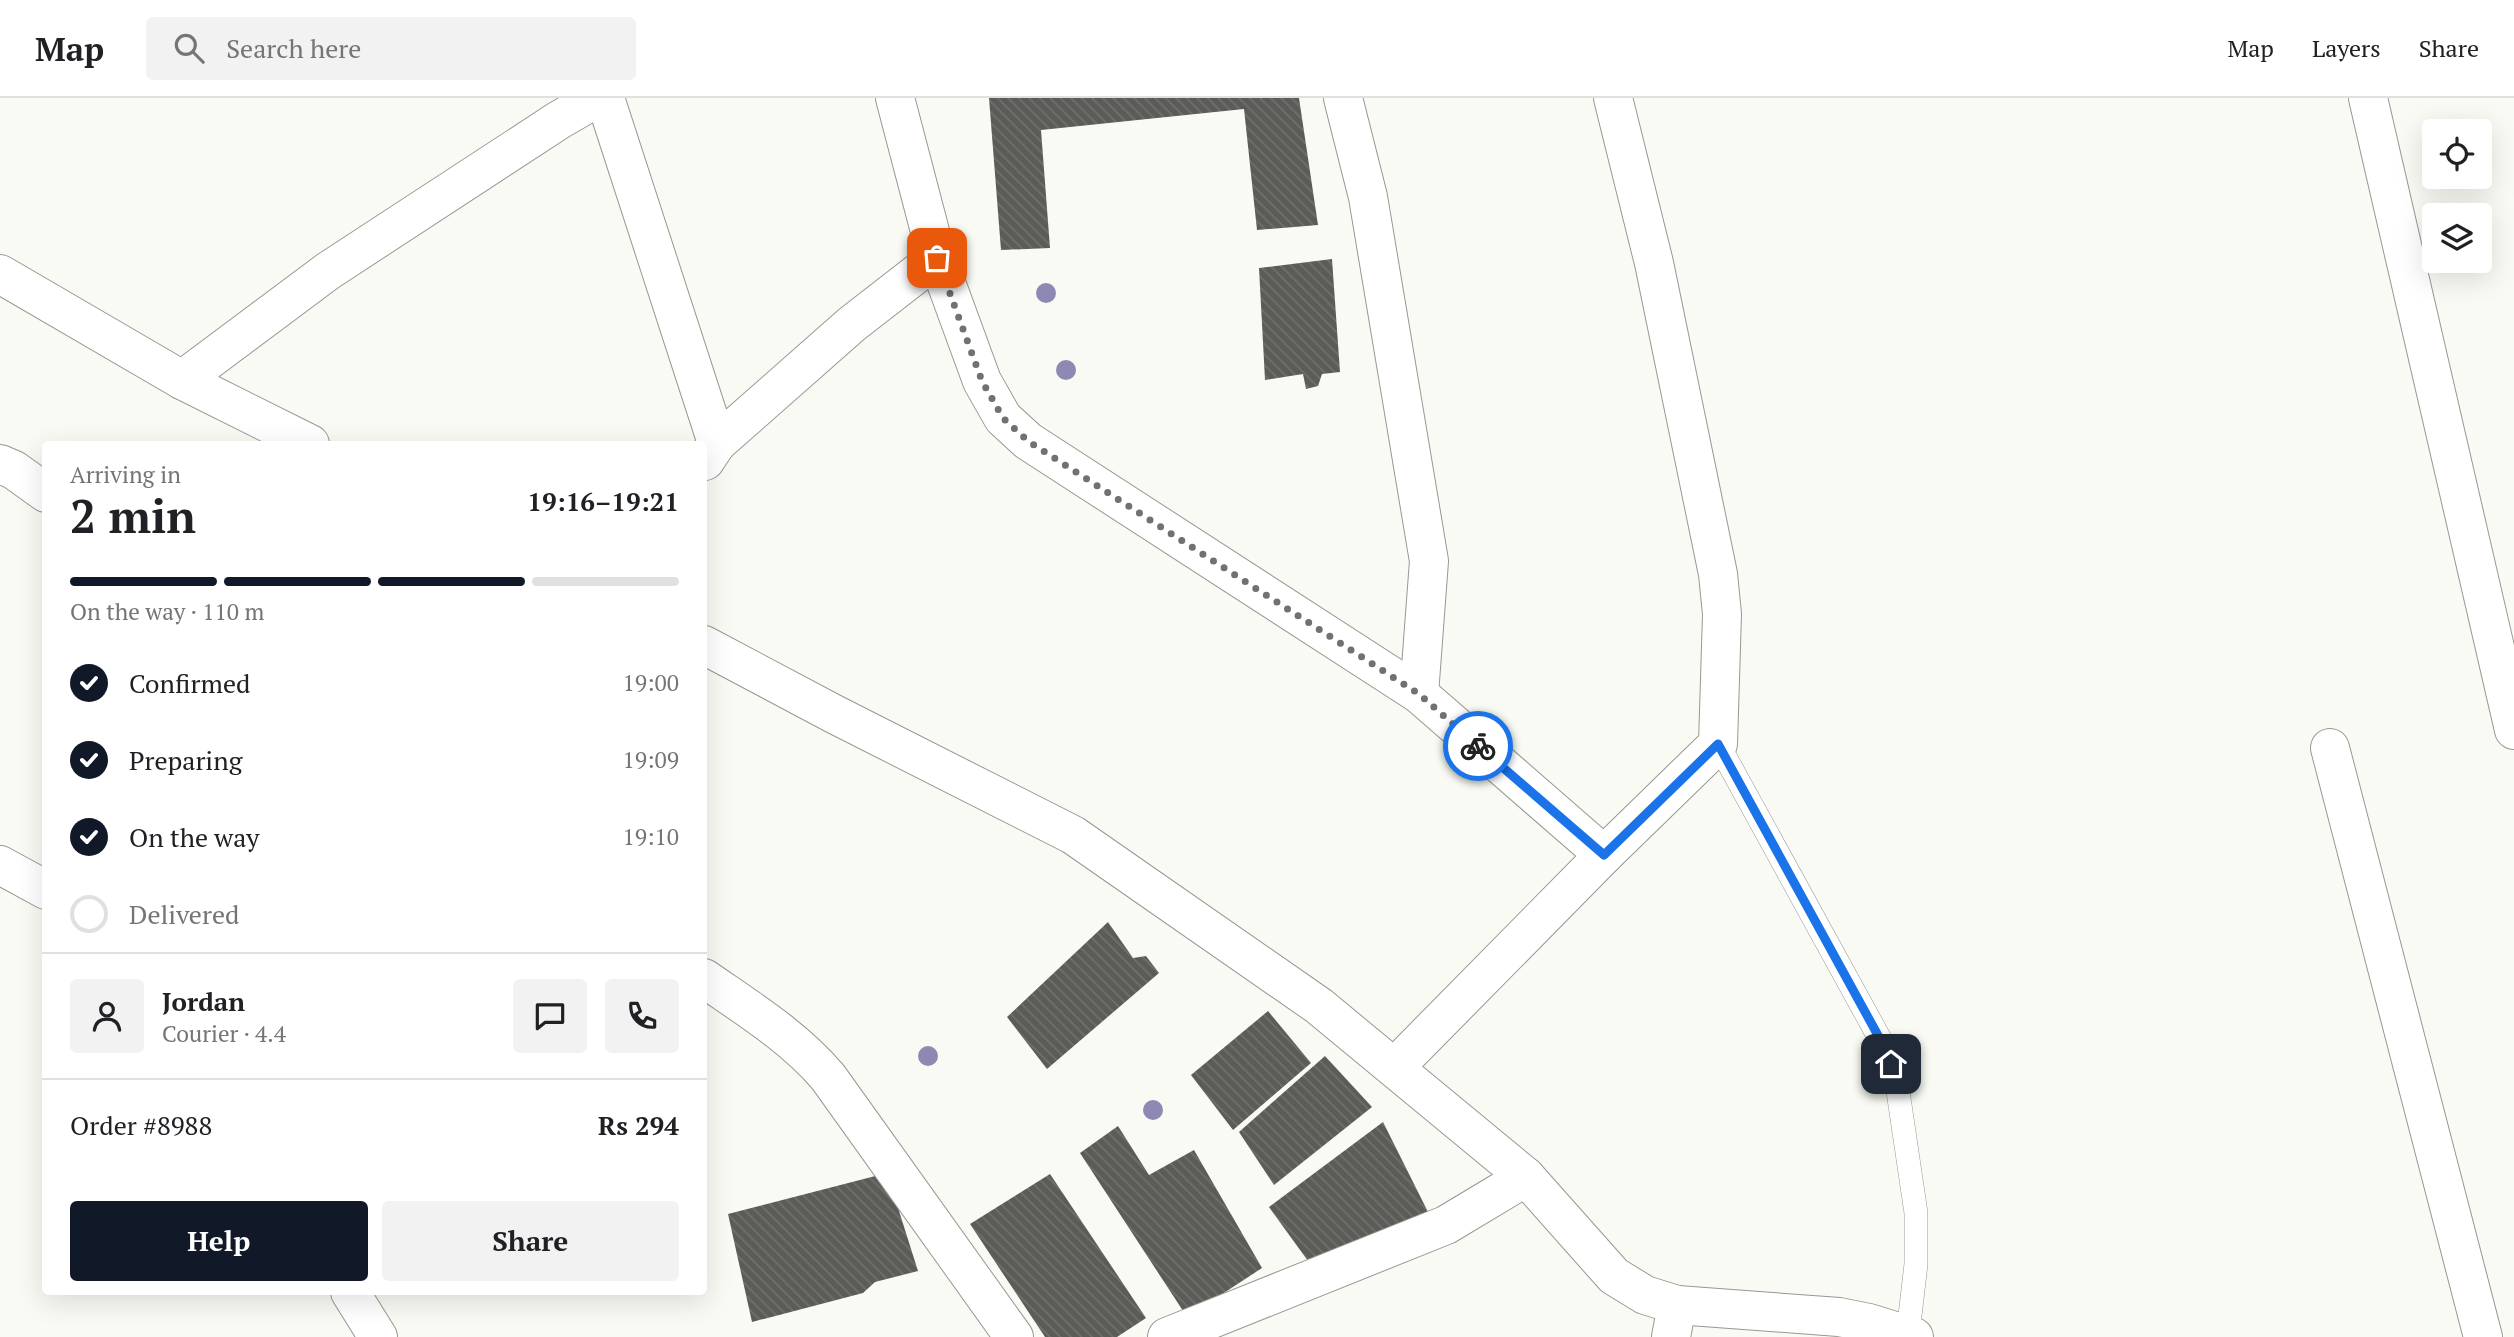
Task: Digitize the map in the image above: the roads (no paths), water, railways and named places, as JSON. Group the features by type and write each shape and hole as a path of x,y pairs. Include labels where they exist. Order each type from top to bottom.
{"street":[{"path":"182,380 328,271 597,98"},
{"path":"605,98 706,441"},
{"path":"895,98 937,258 982,381 1003,418 1028,441 1419,694 1604,855"},
{"path":"1343,98 1368,197 1429,561 1419,694"},
{"path":"1395,1067 1604,855 1718,744 1722,614 1718,574 1654,263 1613,98"},
{"path":"2368,98 2514,730"},
{"path":"710,453 852,324 937,258"},
{"path":"0,274 182,380 304,441"},
{"path":"0,464 15,470 42,489"},
{"path":"707,647 1073,835 1319,1006 1526,1177 1614,1276 1645,1295 1674,1321 1839,1317 1911,1335"},
{"path":"2330,748 2483,1337"},
{"path":"0,865 42,888"},
{"path":"707,980 789,1038 820,1066 1014,1337"},
{"path":"1167,1337 1446,1224 1526,1177"},
{"path":"352,1295 378,1337"}],"lane":[{"path":"1718,744 1886,1050 1896,1078 1916,1213 1911,1335"}]}
